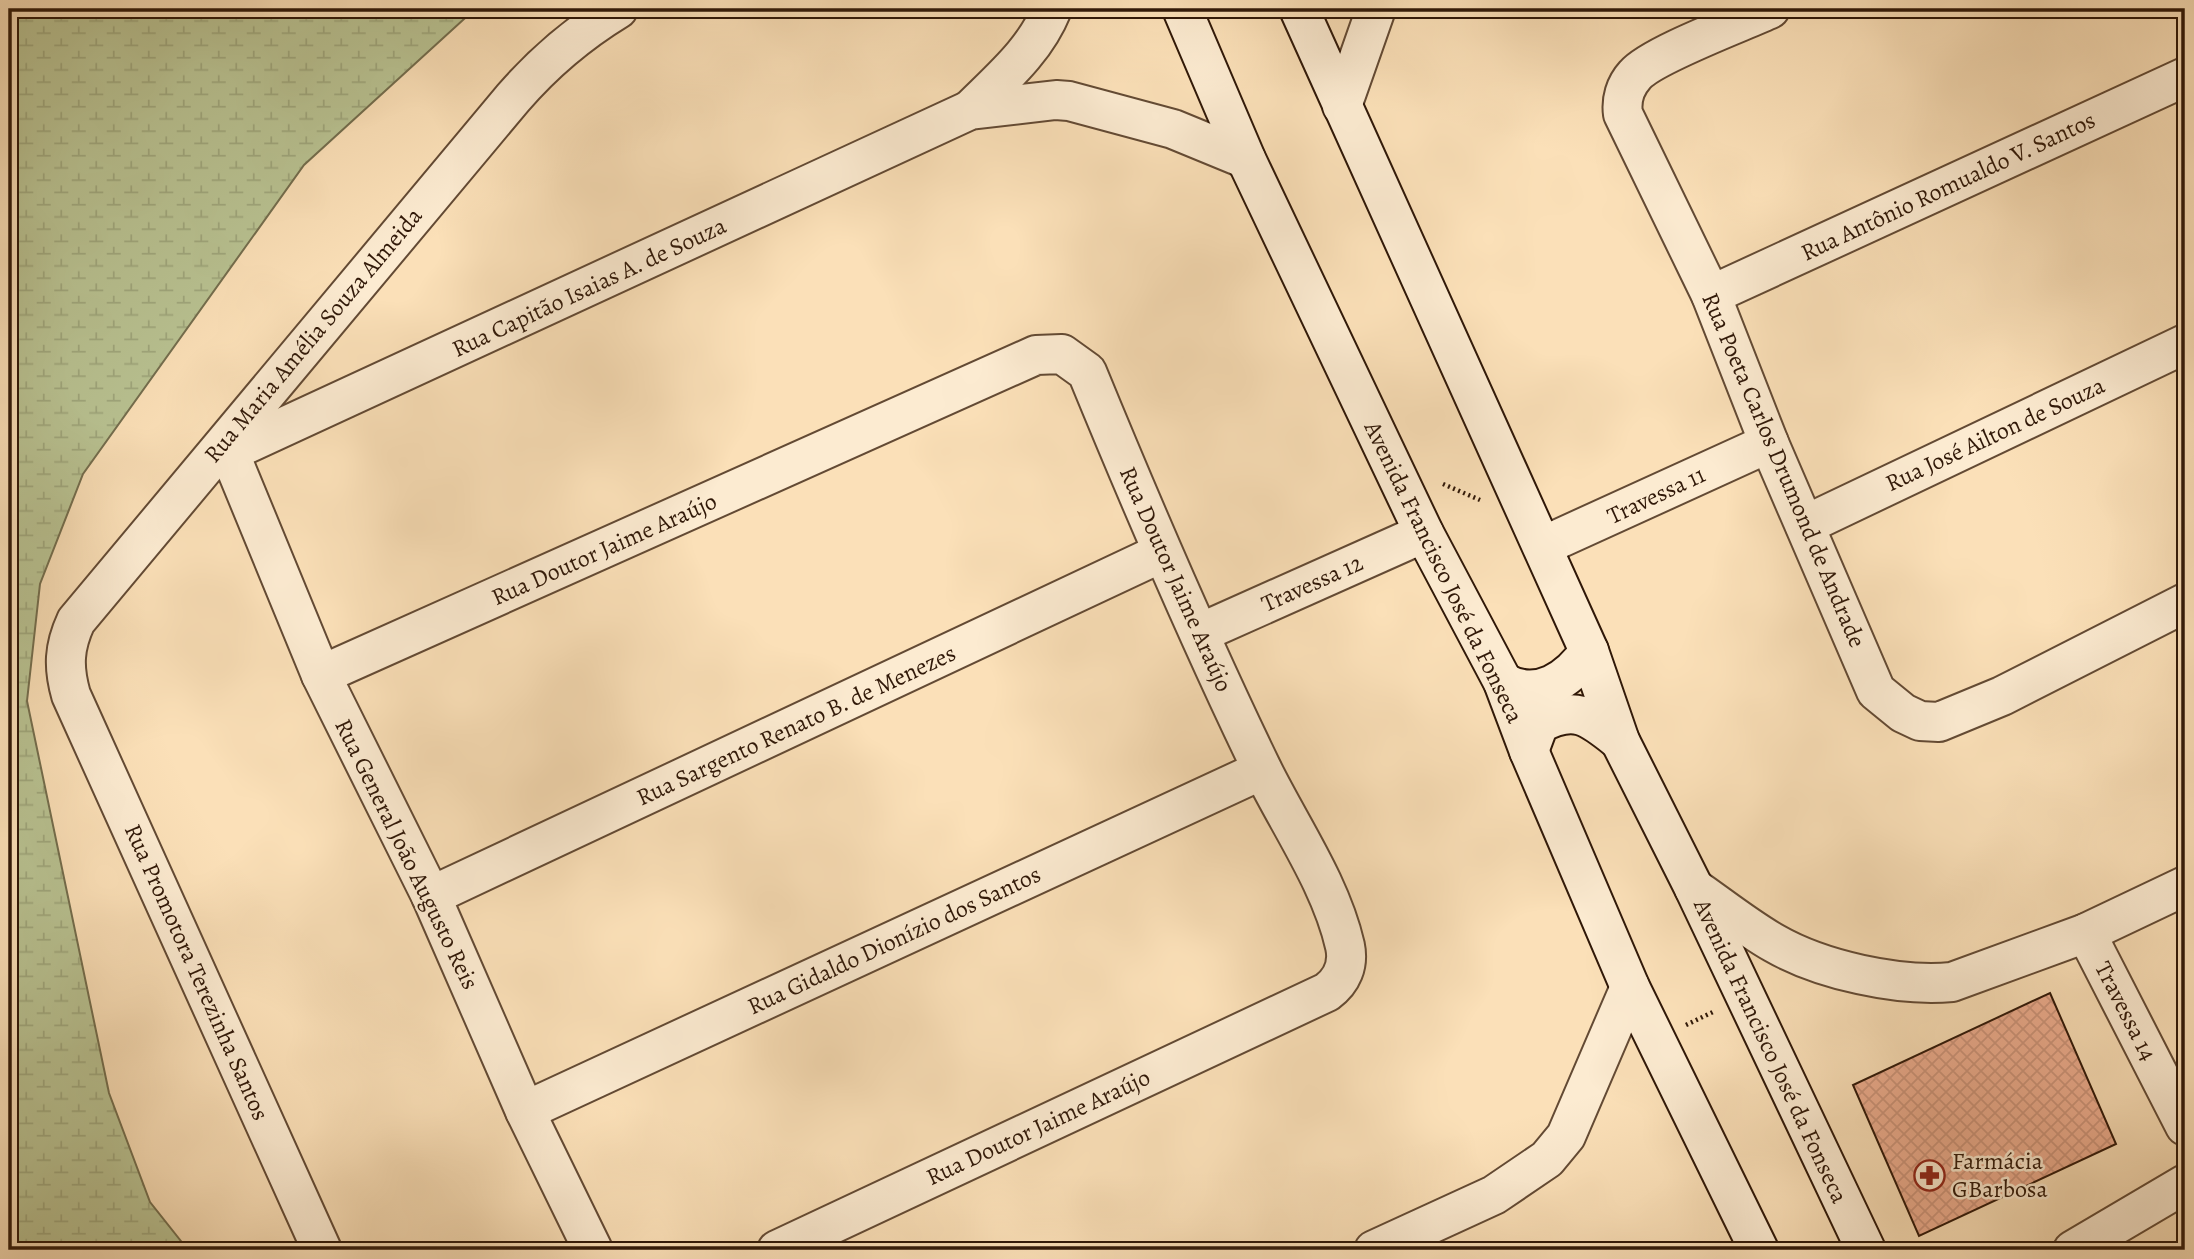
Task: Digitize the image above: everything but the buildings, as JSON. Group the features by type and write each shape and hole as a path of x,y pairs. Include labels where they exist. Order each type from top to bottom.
{"street":[{"name":"Rua Maria Amélia Souza Almeida","path":"71,695 66,676 66,642 76,621 218,458 547,60 576,34 618,9"},
{"name":"Rua Capitão Isaias A. de Souza","path":"970,110 1028,52 1045,27 1052,9"},
{"name":"Avenida Francisco José da Fonseca","path":"1182,9 1246,159 1400,483 1503,682 1529,751 1630,987 1759,1250"},
{"name":"Avenida Francisco José da Fonseca","path":"1299,9 1543,546 1589,651 1620,741 1694,888 1866,1250"},
{"path":"1342,106 1376,9"},
{"name":"Rua Poeta Carlos Drumond de Andrade","path":"1770,9 1647,65 1635,74 1624,94 1623,114 1711,295 1769,443 1876,691 1888,702 1920,721 1939,722 2002,696 2185,603"},
{"name":"Rua Antônio Romualdo V. Santos","path":"1711,295 2185,77"},
{"name":"Rua Capitão Isaias A. de Souza","path":"218,458 970,110 1056,100 1069,101 1173,129 1246,159"},
{"name":"Rua José Ailton de Souza","path":"1805,524 2185,344"},
{"name":"Rua Doutor Jaime Araújo","path":"321,675 1046,352 1062,354 1087,372 1161,553 1262,770 1334,911 1346,949 1345,970 1337,985 777,1250"},
{"name":"Travessa 11","path":"1543,546 1769,443"},
{"name":"Rua General João Augusto Reis","path":"218,458 431,897 526,1111 593,1250"},
{"name":"Travessa 12","path":"1200,633 1424,533"},
{"name":"Rua Sargento Renato B. de Menezes","path":"431,897 1161,553"},
{"path":"1503,682 1512,687 1532,688 1559,682 1573,674 1589,651"},
{"name":"Rua Promotora Terezinha Santos","path":"71,695 322,1250"},
{"path":"1529,751 1531,737 1539,724 1571,713 1589,717 1620,741"},
{"name":"Rua Gidaldo Dionízio dos Santos","path":"526,1111 1262,770"},
{"path":"1694,888 1774,943 1814,961 1881,978 1911,982 1952,982 2086,933 2185,886"},
{"name":"Travessa 14","path":"2086,933 2185,1126"},
{"path":"1374,1250 1494,1195 1547,1159 1566,1136 1630,987"},
{"path":"2073,1250 2185,1184"}],"path":[{"path":"1400,483 1419,474 1491,505 1519,493"},
{"path":"1657,1041 1746,998"}],"green space":[{"path":"9,9 475,9 304,165 83,474 40,584 27,701 109,1093 150,1202 188,1250 9,1250"}],"place":[{"name":"Farmácia GBarbosa","path":"1929,1175"}]}
